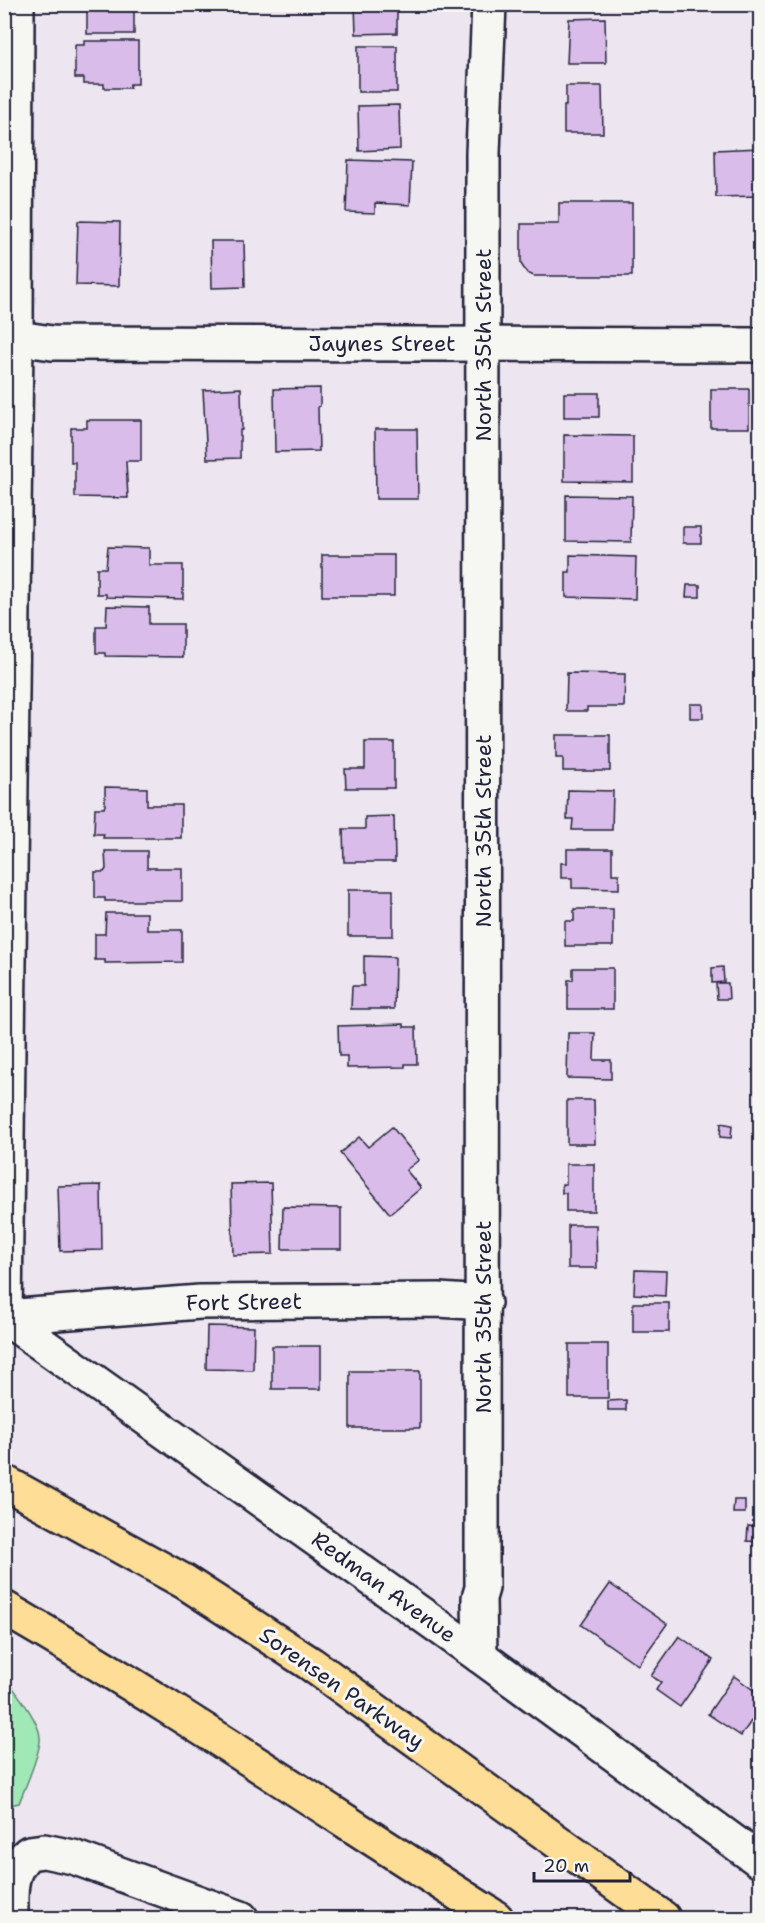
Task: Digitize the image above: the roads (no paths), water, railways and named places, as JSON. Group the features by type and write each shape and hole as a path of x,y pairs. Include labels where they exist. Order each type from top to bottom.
{"main road":[{"name":"Sorensen Parkway","path":"4,1482 185,1582 311,1664 663,1918"},
{"path":"4,1608 58,1639 496,1918"}],"street":[{"path":"5,1317 10,337 17,4"},
{"name":"North 35th Street","path":"480,1656 484,1303 483,153 489,4"},
{"name":"Jaynes Street","path":"10,337 52,343 760,345"},
{"name":"Fort Street","path":"5,1317 200,1302 439,1300 484,1303"},
{"name":"Redman Avenue","path":"5,1317 480,1656 760,1861"},
{"path":"11,1918 11,1883 16,1867 29,1853 44,1851 73,1857 236,1918"}]}
